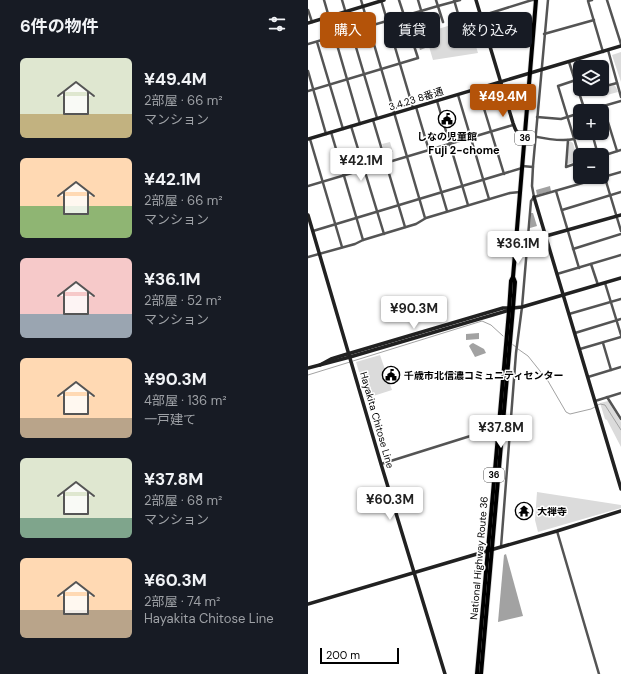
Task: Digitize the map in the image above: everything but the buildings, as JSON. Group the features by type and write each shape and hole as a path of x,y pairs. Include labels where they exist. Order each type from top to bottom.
{"highway":[{"name":"National Highway Route 36","path":"482,674 500,428 510,309 515,282 513,277 536,0"},
{"name":"National Highway Route 36","path":"477,674 487,551 500,428"}],"street":[{"path":"324,0 328,12"},
{"path":"342,0 346,11"},
{"path":"361,0 364,12"},
{"path":"343,12 382,0 385,12"},
{"path":"399,0 403,12"},
{"path":"418,0 421,10"},
{"path":"436,0 443,22"},
{"path":"415,12 460,0"},
{"path":"476,0 480,12"},
{"path":"494,12 536,0"},
{"path":"548,0 532,186 621,489"},
{"path":"592,0 588,1 602,52"},
{"path":"607,0 621,45"},
{"path":"454,1 458,12"},
{"path":"308,10 310,22 320,19"},
{"path":"544,34 594,20"},
{"path":"308,44 320,41"},
{"path":"317,42 343,129"},
{"name":"3.4.23 8番通","path":"309,139 570,62 621,45"},
{"path":"338,48 360,124"},
{"path":"357,48 365,74 386,163 405,228"},
{"path":"375,48 425,218"},
{"path":"395,48 447,212"},
{"path":"308,91 418,58 415,48"},
{"path":"491,48 516,132 536,137 573,139"},
{"path":"608,50 621,97"},
{"path":"570,62 573,71"},
{"path":"308,71 326,134"},
{"path":"573,81 558,86 573,136"},
{"path":"609,85 617,83"},
{"path":"478,89 504,174"},
{"path":"458,95 489,199"},
{"path":"437,101 468,205"},
{"path":"609,105 621,101"},
{"path":"537,117 561,119 573,115"},
{"path":"609,123 617,151"},
{"path":"308,186 514,125"},
{"path":"352,126 384,234"},
{"path":"331,132 363,240"},
{"path":"309,139 342,247"},
{"path":"568,140 566,167 573,164"},
{"path":"609,154 621,150"},
{"path":"312,230 504,174 522,167 533,167"},
{"path":"609,175 621,172"},
{"path":"501,547 516,353 522,307 531,201 534,197 578,184"},
{"path":"573,249 621,233 607,184"},
{"path":"556,191 579,268"},
{"path":"308,257 405,228 416,224 425,218 510,193 520,192"},
{"path":"562,210 621,192"},
{"name":"Hayakita Chitose Line","path":"308,215 381,464 445,674"},
{"path":"546,236 621,215"},
{"path":"558,274 621,255"},
{"path":"591,264 598,285"},
{"path":"308,368 320,365 331,359 350,359 510,309 522,307 621,278"},
{"path":"580,349 603,343 621,336 605,283"},
{"path":"570,314 621,299"},
{"path":"575,332 621,319"},
{"path":"603,343 611,370"},
{"path":"588,377 621,367"},
{"path":"595,402 621,393"},
{"path":"608,397 619,413 621,419"},
{"path":"381,464 500,428"},
{"path":"616,473 621,472"},
{"path":"308,604 621,511"},
{"path":"557,531 600,674"}],"shaded area":[{"path":"448,26 448,48 477,48 478,53 433,60 429,48 440,48 440,28"},
{"path":"621,52 621,82 612,55"},
{"path":"614,85 618,92 609,94 609,87"},
{"path":"570,141 573,143 574,148 573,148 573,162 568,164 567,163"},
{"path":"390,142 393,152 385,154 382,144"},
{"path":"550,186 551,191 537,195 536,190"},
{"path":"531,213 533,213 537,226 530,228"},
{"path":"479,333 479,339 466,340 466,334"},
{"path":"473,343 484,349 486,353 475,357 469,346"},
{"path":"380,355 392,390 367,398 356,362"},
{"path":"608,401 621,422 621,447 607,420 605,419 600,403"},
{"path":"537,492 621,505 621,508 538,532 535,520"},
{"path":"506,554 523,616 498,622 504,555"}],"waterway":[{"path":"353,361 482,321 491,325 503,336"},
{"path":"512,344 516,347"},
{"path":"518,349 528,356 548,381 566,412 570,414 595,407"},
{"path":"308,375 350,362"},
{"path":"598,405 605,405 621,430"}],"place":[{"name":"しなの児童館","path":"447,119"},
{"name":"千歳市北信濃コミュニティセンター","path":"391,375"},
{"name":"大禅寺","path":"524,511"}],"district":[{"name":"Fuji 2-chome","path":"464,150"}]}
